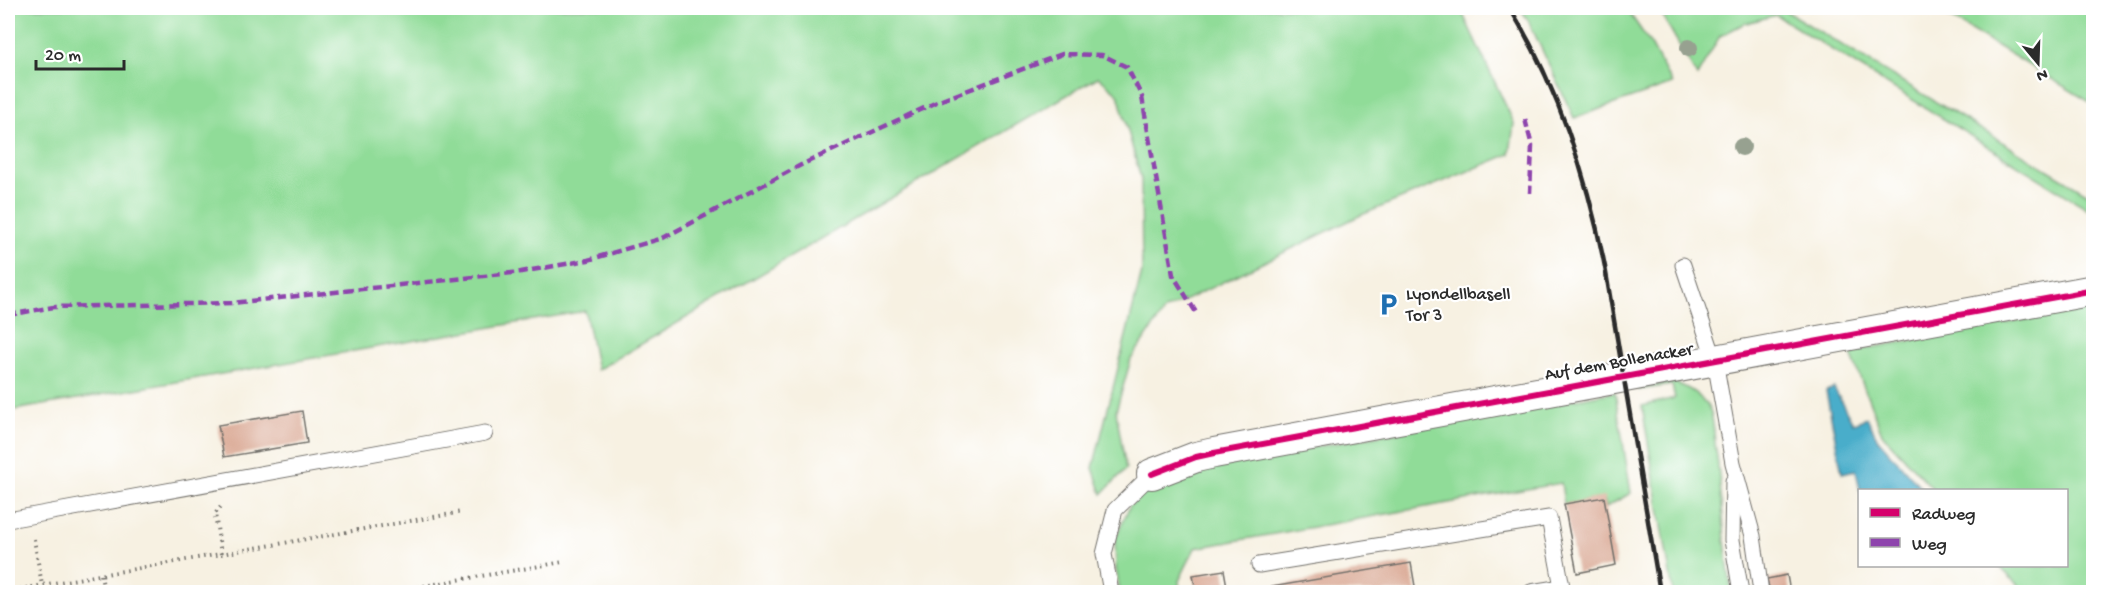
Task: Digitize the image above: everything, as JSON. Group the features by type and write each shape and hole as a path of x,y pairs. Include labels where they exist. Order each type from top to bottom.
{"street":[{"name":"Auf dem Bollenacker","path":"1152,474 1214,453 2094,290"}],"lane":[{"path":"1683,265 1715,361 1734,463 1753,536 1761,592"},
{"path":"8,520 485,433"},
{"path":"1734,463 1732,540 1741,592"},
{"path":"1111,592 1104,554 1115,510 1152,474"},
{"path":"1259,565 1549,518 1563,590 1531,592"}],"path":[{"path":"221,554 215,514 233,492 231,479"},
{"path":"8,591 462,512"},
{"path":"30,516 42,585"},
{"path":"388,592 563,562"},
{"path":"101,575 104,592"}],"green space":[{"path":"8,8 1460,8 1514,123 1510,154 1359,216 1165,310 1131,359 1116,411 1126,469 1102,494 1093,468 1142,272 1141,179 1118,94 1098,77 597,370 585,311 8,411"},
{"path":"1520,8 1626,8 1652,46 1672,84 1574,118 1528,20"},
{"path":"1658,8 1781,8 2093,197 2093,212 1776,15 1743,24 1720,36 1697,76"},
{"path":"1934,8 2093,8 2093,104"},
{"path":"2093,308 2093,592 2025,592 2000,567 2068,567 2068,489 1933,489 1882,434 1851,354 1869,348"},
{"path":"1673,382 1695,393 1705,402 1711,413 1732,592 1673,592 1642,406 1675,398 1672,385 1638,390 1638,388"},
{"path":"1615,392 1631,493 1606,507 1604,498 1564,504 1561,483 1195,548 1179,581 1180,592 1120,592 1115,540 1130,505 1153,487 1195,469"}],"water":[{"path":"1834,388 1853,423 1867,418 1878,439 1922,489 1860,489 1856,470 1842,473 1826,391"}],"building":[{"path":"302,411 307,443 224,457 218,425"},
{"path":"1604,497 1616,565 1577,573 1564,504"},
{"path":"1411,563 1416,592 1248,592 1248,591"},
{"path":"1224,570 1228,592 1196,592 1193,575"},
{"path":"1787,575 1790,592 1770,592 1767,579"}],"railway":[{"path":"1510,8 1543,69 1569,133 1598,233 1660,592"}],"marked path":[{"path":"8,315 54,307 232,303 521,272 588,260 663,238 801,165 937,102 1062,54 1102,55 1127,67 1142,97 1173,275 1197,314"},
{"path":"1525,119 1532,146 1530,193"}],"cycle path":[{"path":"1152,474 1196,457 1214,453 2094,290"}],"place":[{"name":"Lyondellbasell Tor 3","path":"1388,305"}]}
